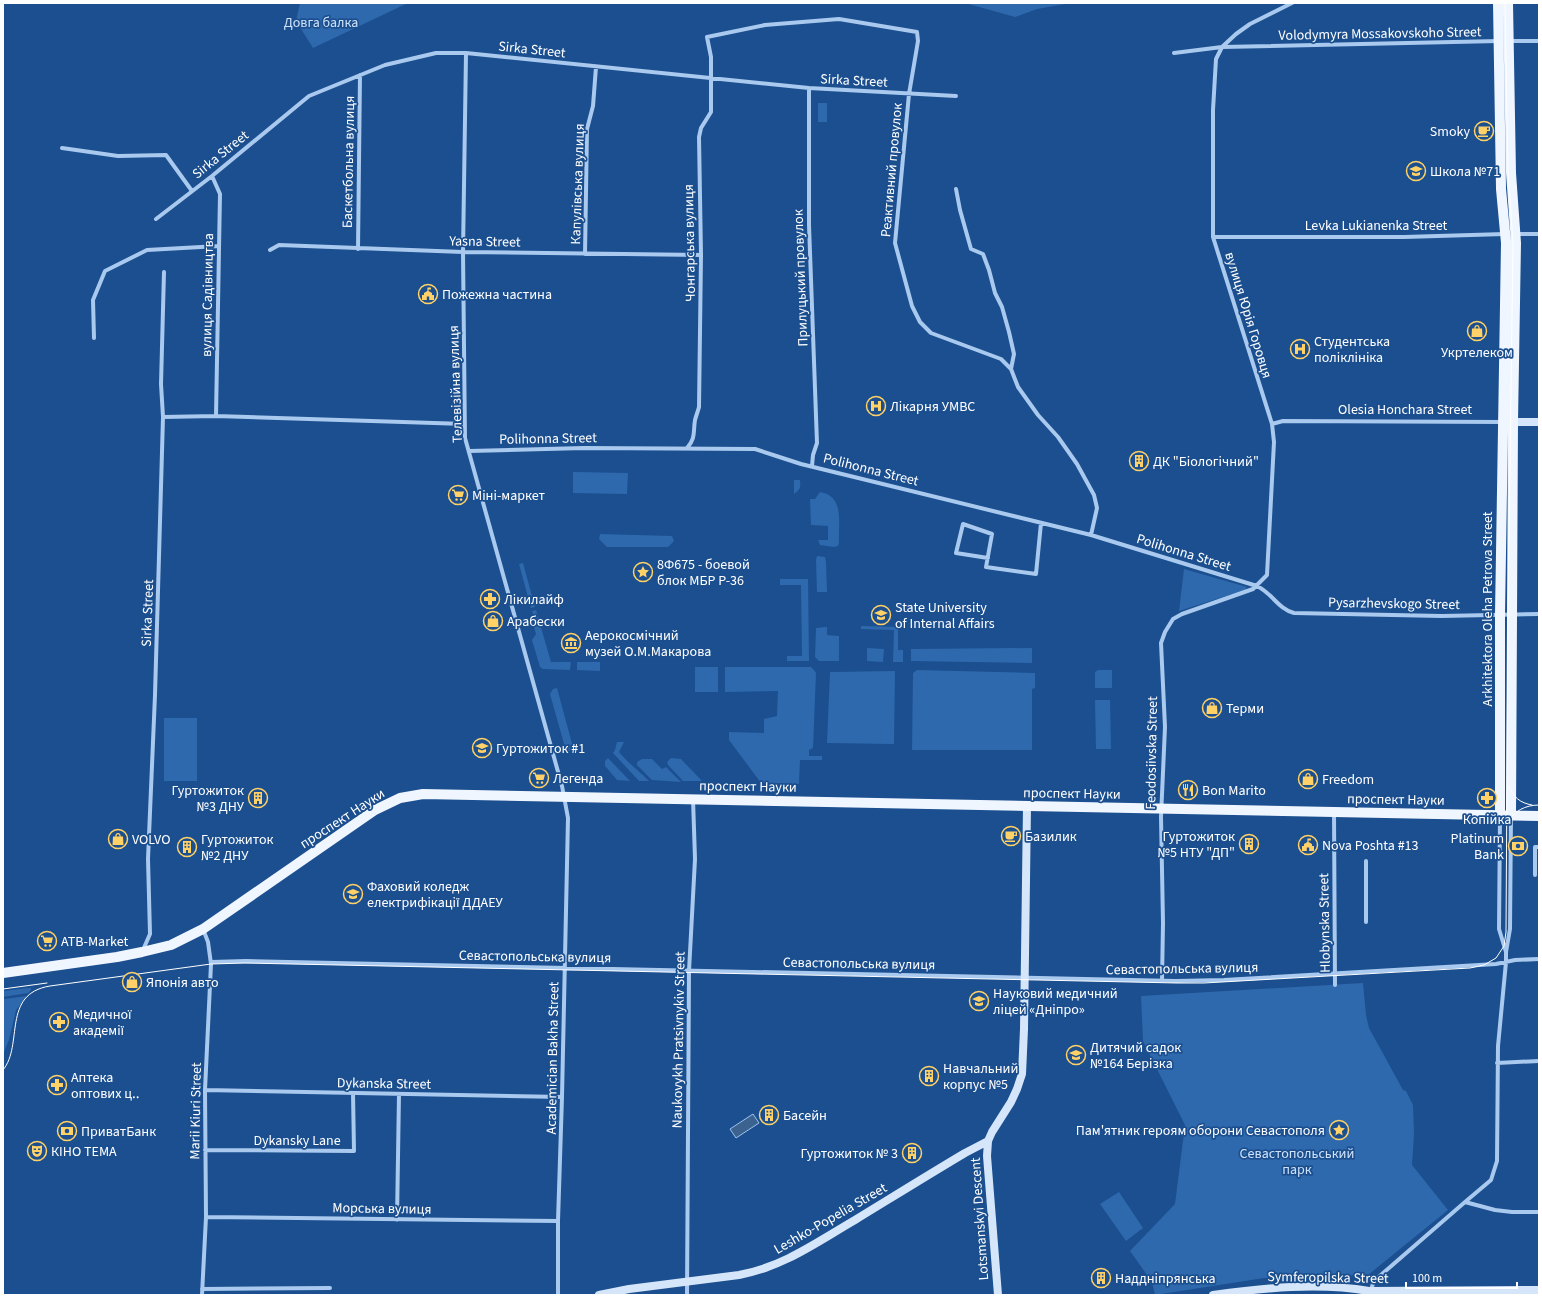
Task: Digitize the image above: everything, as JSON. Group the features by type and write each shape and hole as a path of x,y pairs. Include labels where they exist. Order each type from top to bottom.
{"main road":[{"name":"Arkhitektora Oleha Petrova Street","path":"1498,3 1501,189 1510,234"},
{"name":"Arkhitektora Oleha Petrova Street","path":"1500,815 1500,614 1508,422 1511,180 1508,3"},
{"name":"Arkhitektora Oleha Petrova Street","path":"1508,422 1512,614 1511,815"},
{"name":"Olesia Honchara Street","path":"1508,422 1539,422"},
{"name":"проспект Науки","path":"3,973 142,952 171,945 203,929 357,822 394,800 410,795 694,799 1539,816"},
{"path":"988,1142 992,1132 1011,1102 1022,1074 1027,806"},
{"name":"Leshko-Popelia Street","path":"599,1295 629,1289 755,1272 779,1264 809,1248 965,1153 988,1142"},
{"name":"Lotsmanskyi Descent","path":"988,1142 987,1156 998,1295"},
{"name":"Symferopilska Street","path":"1213,1295 1322,1287 1346,1288 1369,1293 1539,1290"}],"street":[{"path":"1222,47 1250,24 1292,3"},
{"name":"Реактивний провулок","path":"707,37 765,25 839,19 917,32 918,41 909,94 895,243 912,306 920,322 931,333 1001,359 1012,369"},
{"name":"Чонгарська вулиця","path":"687,448 691,443 695,431 695,420 699,407 701,255 699,137 701,128 711,112 711,57 707,37"},
{"name":"Volodymyra Mossakovskoho Street","path":"1174,53 1222,47 1539,41"},
{"name":"вулиця Юрія Горовця","path":"1222,47 1216,59 1213,110 1213,237 1272,424 1274,442 1267,575 1258,586"},
{"name":"Sirka Street","path":"156,219 212,176 309,96 385,65 436,53 466,53 809,88 956,96"},
{"name":"Телевізійна вулиця","path":"466,53 463,252 465,438 564,797"},
{"name":"Капулівська вулиця","path":"585,254 587,129 593,106 596,67"},
{"name":"Баскетбольна вулиця","path":"358,249 360,75"},
{"name":"Прилуцький провулок","path":"809,88 809,225 816,443 812,466"},
{"path":"62,148 118,156 166,156 192,191"},
{"name":"вулиця Садівництва","path":"212,176 220,194 216,416"},
{"path":"956,189 960,210 971,249 983,254 995,293 1002,307 1014,354 1012,369 1018,387 1038,416 1058,437 1077,464 1094,495 1097,508 1091,535"},
{"name":"Levka Lukianenka Street","path":"1213,237 1539,234"},
{"name":"Yasna Street","path":"270,250 279,245 463,252 701,255"},
{"path":"94,338 93,300 105,272 147,250 219,246"},
{"name":"Sirka Street","path":"142,952 150,934 148,860 155,695 163,416 161,384 164,272"},
{"path":"163,416 216,416 465,424"},
{"name":"Olesia Honchara Street","path":"1272,424 1283,421 1508,422"},
{"name":"Polihonna Street","path":"469,451 591,448 756,449 812,466 1091,535 1258,586"},
{"path":"988,558 956,553 963,524 992,534 988,558 986,568 1036,574 1041,523"},
{"name":"Pysarzhevskogo Street","path":"1258,586 1266,590 1286,611 1294,613 1442,616 1539,614"},
{"name":"Feodosiivska Street","path":"1162,981 1162,808 1165,727 1161,643 1165,632 1173,619 1182,614 1244,593 1258,586"},
{"name":"Academician Bakha Street","path":"558,1295 558,1221 568,818 564,797"},
{"name":"Naukovykh Pratsivnykiv Street","path":"687,1282 689,971 694,859 694,799"},
{"name":"Hlobynska Street","path":"1334,812 1335,985"},
{"name":"Arkhitektora Oleha Petrova Street","path":"1369,1293 1374,1281 1491,1180 1495,1171 1497,1161 1497,1063 1506,962 1506,952 1499,929 1500,815"},
{"path":"1506,952 1510,929 1511,815"},
{"path":"1535,875 1535,847 1539,847"},
{"path":"1366,861 1366,922"},
{"name":"Marii Kiuri Street","path":"202,1295 206,1217 205,1090 210,962 208,942 203,929"},
{"name":"Севастопольська вулиця","path":"210,962 246,961 1205,981 1496,964 1539,959"},
{"path":"1497,1063 1539,1061"},
{"name":"Dykanska Street","path":"205,1090 562,1097"},
{"name":"Dykansky Lane","path":"206,1150 354,1151 353,1093"},
{"path":"397,1220 399,1094"},
{"path":"1465,1202 1495,1210 1512,1212 1539,1212"},
{"name":"Морська вулиця","path":"206,1217 558,1221"},
{"path":"687,1282 687,1295"},
{"path":"202,1289 330,1288"}],"green space":[{"name":"Довга балка","path":"300,3 408,3 313,48 296,21"},
{"path":"965,3 1071,3 1037,9 1015,17"},
{"path":"818,103 827,103 827,122 818,122"},
{"path":"573,472 628,473 627,494 573,493"},
{"path":"794,480 800,480 800,488 794,494"},
{"path":"820,492 828,495 837,505 839,519 838,546 834,547 820,545 818,540 828,540 828,526 811,525 810,499 815,499"},
{"path":"600,534 672,536 674,541 668,547 607,547 599,539"},
{"path":"817,556 825,557 827,592 817,592"},
{"path":"523,563 535,607 531,608 519,564"},
{"path":"1184,569 1247,587 1245,590 1179,611"},
{"path":"780,579 808,579 809,661 787,661 787,656 802,656 801,585 780,585"},
{"path":"536,610 551,662 571,662 570,670 543,669 540,667 532,640 536,634 531,618 534,617 532,611"},
{"path":"861,626 898,627 898,650 903,650 903,662 893,662 894,630 861,629"},
{"path":"827,627 827,635 839,636 839,661 819,661 815,657 816,628"},
{"path":"867,648 884,649 883,662 867,661"},
{"path":"1032,648 1032,663 911,661 911,649"},
{"path":"577,662 600,662 600,671 577,670"},
{"path":"695,667 718,667 718,692 695,692"},
{"path":"725,667 811,667 816,673 813,748 809,750 809,756 822,756 822,760 800,760 799,784 761,783 729,740 729,732 764,733 764,719 777,716 778,691 725,692"},
{"path":"917,670 1035,673 1035,688 1032,689 1032,750 912,750 913,673"},
{"path":"1098,670 1112,670 1112,688 1095,688 1095,672"},
{"path":"895,671 894,744 827,743 830,672"},
{"path":"557,688 574,751 566,751 550,694 553,689"},
{"path":"1095,700 1110,700 1111,749 1096,749"},
{"path":"164,718 197,718 197,781 164,781"},
{"path":"617,742 624,742 619,752 649,781 639,781 613,753"},
{"path":"608,758 630,781 617,780 605,766 605,761"},
{"path":"671,758 681,759 702,781 683,781 668,765 667,762"},
{"path":"642,759 652,759 662,769 666,767 681,782 652,780 637,765 637,762"},
{"name":"Севастопольський парк","path":"1363,983 1366,1015 1369,1028 1403,1090 1406,1091 1413,1105 1414,1134 1412,1165 1448,1210 1368,1275 1264,1278 1155,1295 1152,1282 1130,1251 1175,1204 1185,1125 1143,1041 1141,996"},
{"path":"31,988 31,990 28,993 3,997 3,991"},
{"path":"27,996 16,1010 9,1040 3,1054 3,1001 4,999"},
{"path":"1119,1192 1143,1228 1126,1241 1100,1204"}],"shaded area":[{"path":"753,1114 759,1123 736,1138 730,1129"}],"tram line":[{"path":"3,1070 9,1060 19,1010 25,999 35,991 50,986 211,964 245,963 1204,983 1470,968 1484,965 1496,958 1504,946 1506,932 1508,614 1513,243 1508,170 1505,3"},
{"path":"1509,786 1518,799 1524,803 1532,805"},
{"path":"1507,823 1513,815 1520,810 1529,806 1539,805"},
{"path":"3,989 47,983"}],"place":[{"name":"Smoky","path":"1484,131"},
{"name":"Школа №71","path":"1416,171"},
{"name":"Пожежна частина","path":"428,294"},
{"name":"Укртелеком","path":"1477,331"},
{"name":"Студентська поліклініка","path":"1300,349"},
{"name":"Лікарня УМВС","path":"876,406"},
{"name":"ДК \"Біологічний\"","path":"1139,461"},
{"name":"Міні-маркет","path":"458,495"},
{"name":"8Ф675 - боевой блок МБР Р-36","path":"643,572"},
{"name":"Лікилайф","path":"490,599"},
{"name":"State University of Internal Affairs","path":"881,615"},
{"name":"Арабески","path":"493,621"},
{"name":"Аерокосмічний музей О.М.Макарова","path":"571,643"},
{"name":"Терми","path":"1212,708"},
{"name":"Гуртожиток #1","path":"482,748"},
{"name":"Легенда","path":"539,778"},
{"name":"Freedom","path":"1308,779"},
{"name":"Bon Marito","path":"1188,790"},
{"name":"Гуртожиток №3 ДНУ","path":"258,798"},
{"name":"Копійка","path":"1487,798"},
{"name":"Базилик","path":"1011,836"},
{"name":"VOLVO","path":"118,839"},
{"name":"Гуртожиток №5 НТУ \"ДП\"","path":"1249,844"},
{"name":"Nova Poshta #13","path":"1308,845"},
{"name":"Platinum Bank","path":"1518,846"},
{"name":"Гуртожиток №2 ДНУ","path":"187,847"},
{"name":"Фаховий коледж електрифікації ДДАЕУ","path":"353,894"},
{"name":"ATB-Market","path":"47,941"},
{"name":"Японія авто","path":"132,982"},
{"name":"Науковий медичний ліцей «Дніпро»","path":"979,1001"},
{"name":"Медичної академії","path":"59,1022"},
{"name":"Дитячий садок №164 Берізка","path":"1076,1055"},
{"name":"Навчальний корпус №5","path":"929,1076"},
{"name":"Аптека оптових ц‥","path":"57,1085"},
{"name":"Басейн","path":"769,1115"},
{"name":"Пам'ятник героям оборони Севастополя","path":"1339,1130"},
{"name":"ПриватБанк","path":"67,1131"},
{"name":"КІНО ТЕМА","path":"37,1151"},
{"name":"Гуртожиток № 3","path":"912,1153"},
{"name":"Наддніпрянська","path":"1101,1278"}]}
